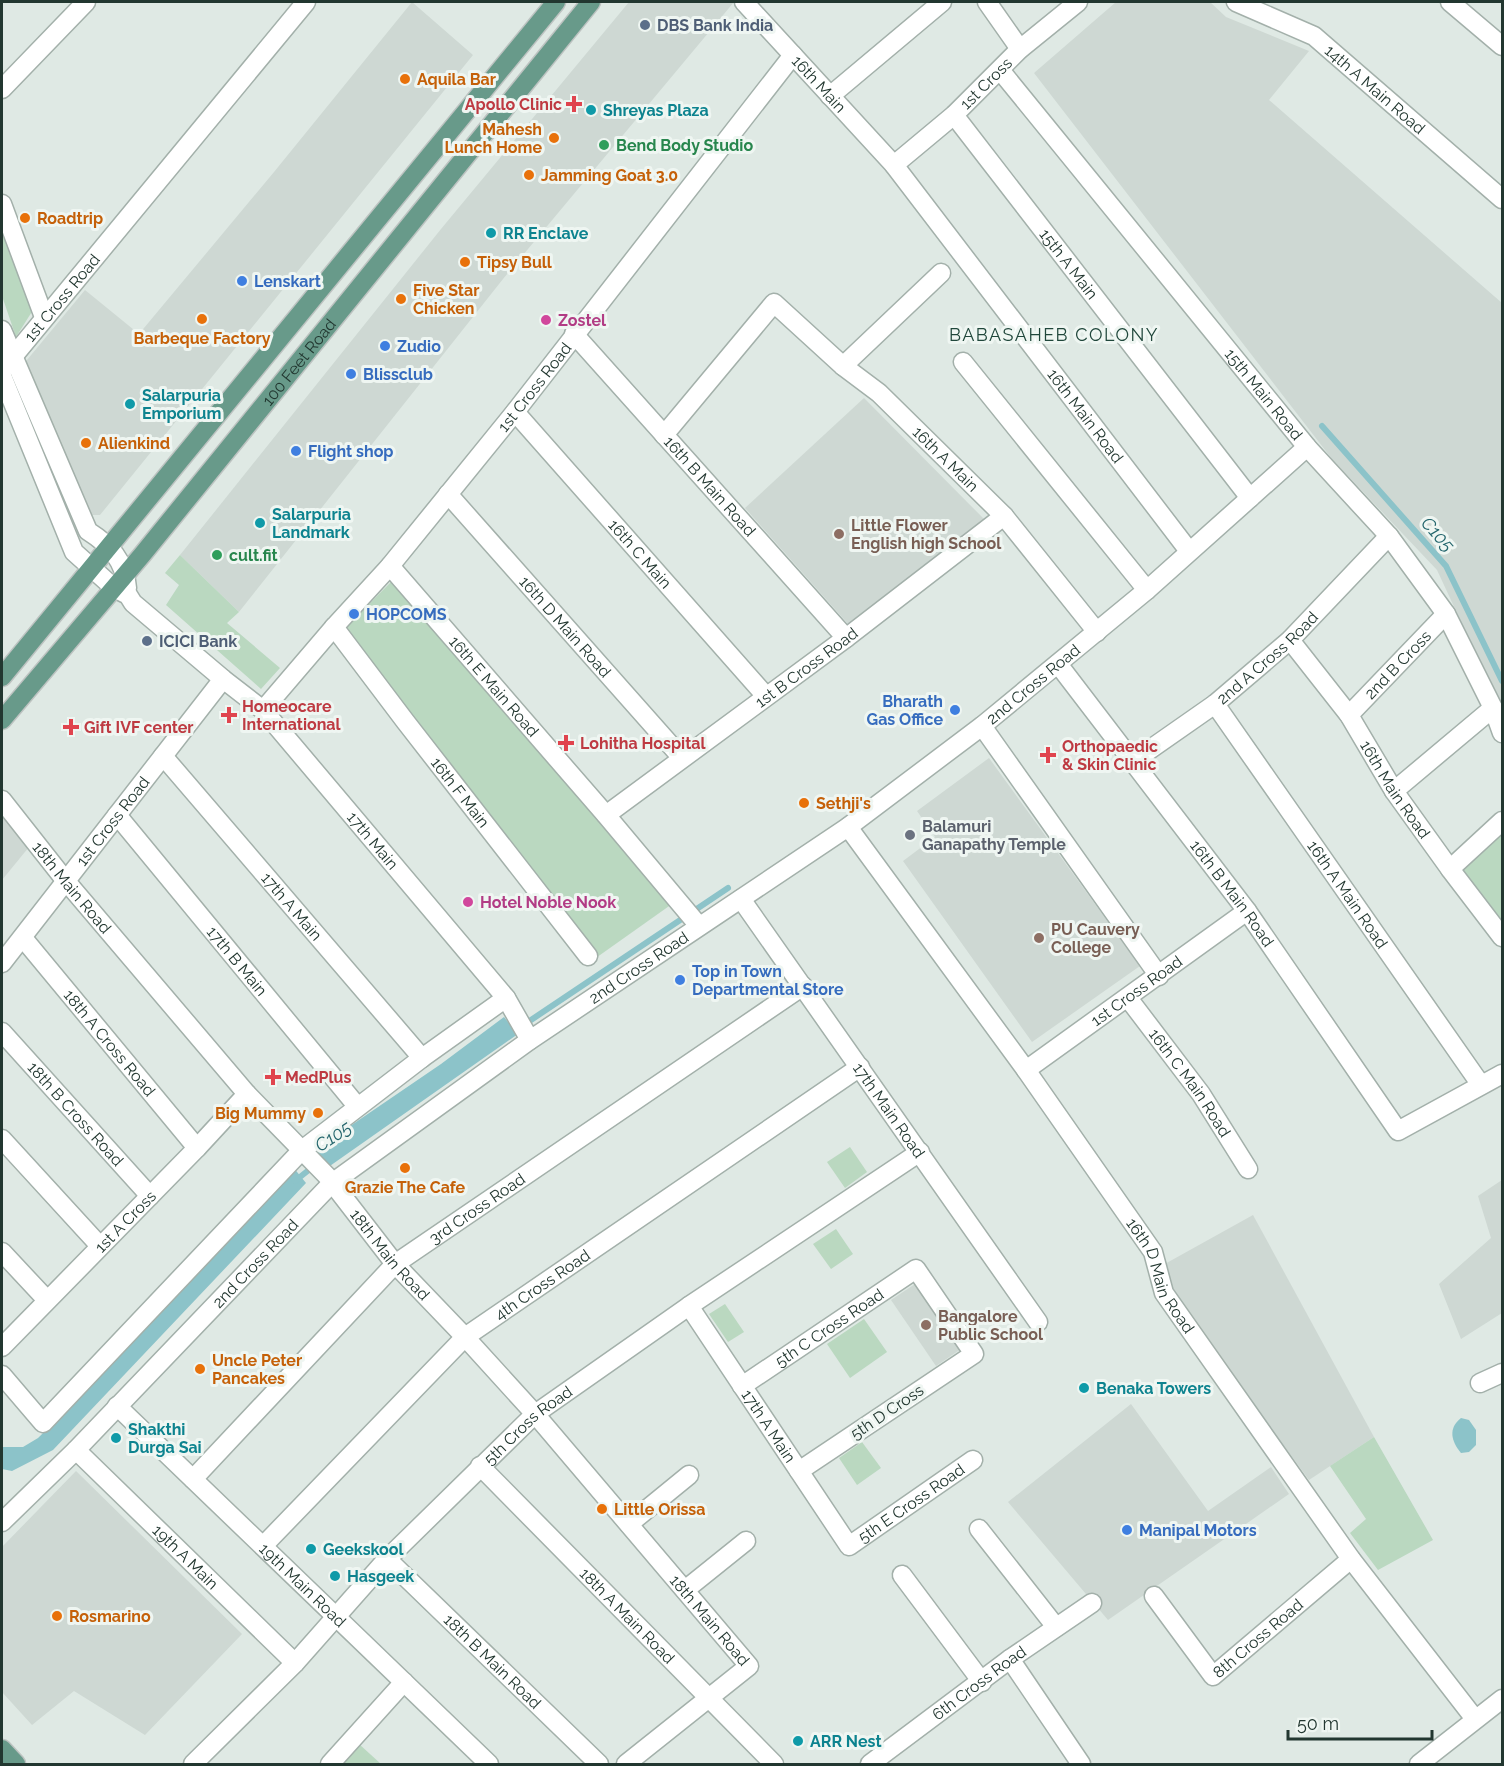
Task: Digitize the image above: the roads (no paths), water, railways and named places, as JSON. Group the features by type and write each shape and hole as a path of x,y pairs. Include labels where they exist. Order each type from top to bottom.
{"main road":[{"name":"100 Feet Road","path":"2,677 556,2"},
{"name":"100 Feet Road","path":"2,720 121,592 126,573 591,2"},
{"path":"2,1749 16,1764"}],"street":[{"path":"2,89 86,2"},
{"name":"1st Cross Road","path":"7,363 306,2"},
{"name":"16th Main","path":"744,2 894,165"},
{"path":"831,96 942,2"},
{"path":"987,2 1020,49"},
{"name":"1st Cross","path":"894,165 954,114 1020,49 1078,2"},
{"name":"14th A Main Road","path":"1236,2 1314,36 1503,199"},
{"path":"1450,2 1503,46"},
{"name":"1st Cross Road","path":"263,710 390,566 514,412 793,55"},
{"name":"15th Main Road","path":"1000,70 1307,447 1389,536 1446,614 1503,733"},
{"name":"15th A Main","path":"954,114 1250,498"},
{"name":"16th Main Road","path":"894,165 1189,551"},
{"path":"2,204 44,317"},
{"path":"843,366 941,273"},
{"name":"16th A Main","path":"664,435 774,303 843,366 879,393 1004,516 1097,633"},
{"path":"2,330 7,363 88,531 109,546 126,573"},
{"name":"16th B Main Road","path":"574,334 846,638"},
{"path":"963,362 1146,590"},
{"path":"2,376 74,552 222,680"},
{"name":"16th C Main","path":"514,412 765,695"},
{"name":"2nd Cross Road","path":"2,1522 76,1450 329,1180 528,1035 695,921 741,899 848,827 982,726 1097,633 1307,447"},
{"name":"16th D Main Road","path":"448,494 682,758"},
{"name":"1st B Cross Road","path":"606,815 765,695 846,638 1004,516"},
{"name":"2nd A Cross Road","path":"1132,762 1215,704 1290,640 1389,536"},
{"name":"16th E Main Road","path":"390,566 695,921"},
{"name":"2nd B Cross","path":"1349,715 1446,614"},
{"name":"16th F Main","path":"334,627 588,956"},
{"name":"16th Main Road","path":"1290,640 1349,715 1394,791 1503,937"},
{"name":"16th B Main Road","path":"1058,664 1247,910 1398,1131 1481,1085"},
{"name":"1st Cross Road","path":"2,963 222,680"},
{"name":"17th Main","path":"222,680 263,710 509,1003"},
{"name":"16th A Main Road","path":"1215,704 1481,1085"},
{"path":"1394,791 1492,708"},
{"path":"982,726 1159,976"},
{"name":"17th A Main","path":"163,756 422,1058"},
{"name":"18th Main Road","path":"2,800 65,880 247,1094 304,1151 395,1264 535,1414 749,1666 708,1697"},
{"name":"17th B Main","path":"117,815 357,1106"},
{"path":"1450,869 1503,821"},
{"name":"16th D Main Road","path":"848,827 1026,1070 1153,1252 1164,1293 1351,1559 1475,1719"},
{"name":"17th Main Road","path":"741,899 1038,1322"},
{"name":"1st Cross Road","path":"1026,1070 1159,976 1247,910"},
{"name":"18th A Cross Road","path":"23,938 197,1148"},
{"name":"3rd Cross Road","path":"193,1479 395,1264 803,986"},
{"name":"16th C Main Road","path":"1128,998 1201,1094 1248,1169"},
{"path":"2,1374 43,1423 304,1151 357,1106 422,1058 509,1003 528,1035"},
{"name":"18th B Cross Road","path":"2,1032 150,1196"},
{"name":"4th Cross Road","path":"263,1546 465,1337 860,1067"},
{"path":"1481,1085 1503,1074"},
{"name":"1st A Cross","path":"2,1347 247,1094"},
{"path":"2,1139 100,1246"},
{"name":"5th Cross Road","path":"193,1764 295,1663 334,1616 387,1559 535,1414 689,1306 920,1152"},
{"path":"2,1252 46,1299"},
{"name":"5th C Cross Road","path":"742,1386 916,1269 974,1354"},
{"name":"17th A Main","path":"689,1306 849,1545"},
{"name":"5th D Cross","path":"799,1471 974,1354"},
{"path":"1480,1383 1503,1372"},
{"name":"19th Main Road","path":"117,1406 489,1764"},
{"name":"19th A Main","path":"76,1450 295,1663"},
{"name":"5th E Cross Road","path":"849,1545 973,1460"},
{"name":"18th A Main Road","path":"480,1466 774,1764"},
{"path":"629,1524 689,1475"},
{"path":"979,1529 1056,1627"},
{"path":"685,1590 746,1541"},
{"name":"18th B Main Road","path":"387,1559 599,1764"},
{"name":"8th Cross Road","path":"1154,1596 1213,1676 1351,1559"},
{"path":"902,1575 982,1682"},
{"name":"6th Cross Road","path":"870,1764 1010,1659 1092,1602"},
{"path":"1010,1659 1081,1764"},
{"path":"330,1764 404,1682"},
{"path":"626,1764 708,1697"},
{"path":"1419,1764 1439,1759 1475,1719 1503,1700"}],"water":[{"path":"504,1017 518,1034 327,1168 315,1150 441,1064"},
{"path":"293,1167 306,1183 53,1450 12,1471 2,1469 2,1447 23,1447 38,1438 93,1384"},
{"path":"1461,1418 1469,1420 1476,1430 1476,1445 1469,1452 1461,1453 1452,1435 1454,1426"}],"waterway":[{"name":"C105","path":"1322,426 1446,566 1502,681"},
{"name":"C105","path":"525,1024 728,888"},
{"name":"C105","path":"295,1181 315,1165"}],"place":[{"name":"DBS Bank India","path":"645,25"},
{"name":"Aquila Bar","path":"405,79"},
{"name":"Apollo Clinic","path":"574,104"},
{"name":"Shreyas Plaza","path":"591,110"},
{"name":"Mahesh Lunch Home","path":"554,138"},
{"name":"Bend Body Studio","path":"604,145"},
{"name":"Jamming Goat 3.0","path":"529,175"},
{"name":"Roadtrip","path":"25,218"},
{"name":"RR Enclave","path":"491,233"},
{"name":"Tipsy Bull","path":"465,262"},
{"name":"Lenskart","path":"242,281"},
{"name":"Five Star Chicken","path":"401,299"},
{"name":"Barbeque Factory","path":"202,319"},
{"name":"Zostel","path":"546,320"},
{"name":"Zudio","path":"385,346"},
{"name":"Blissclub","path":"351,374"},
{"name":"Salarpuria Emporium","path":"130,404"},
{"name":"Alienkind","path":"86,443"},
{"name":"Flight shop","path":"296,451"},
{"name":"Salarpuria Landmark","path":"260,523"},
{"name":"Little Flower English high School","path":"839,534"},
{"name":"cult.fit","path":"217,555"},
{"name":"HOPCOMS","path":"354,614"},
{"name":"ICICI Bank","path":"147,641"},
{"name":"Bharath Gas Office","path":"955,710"},
{"name":"Homeocare International","path":"229,715"},
{"name":"Gift IVF center","path":"71,727"},
{"name":"Lohitha Hospital","path":"566,743"},
{"name":"Orthopaedic & Skin Clinic","path":"1048,755"},
{"name":"Sethji's","path":"804,803"},
{"name":"Balamuri Ganapathy Temple","path":"910,835"},
{"name":"Hotel Noble Nook","path":"468,902"},
{"name":"PU Cauvery College","path":"1039,938"},
{"name":"Top in Town Departmental Store","path":"680,980"},
{"name":"MedPlus","path":"273,1077"},
{"name":"Big Mummy","path":"318,1113"},
{"name":"Grazie The Cafe","path":"405,1168"},
{"name":"Bangalore Public School","path":"926,1325"},
{"name":"Uncle Peter Pancakes","path":"200,1369"},
{"name":"Benaka Towers","path":"1084,1388"},
{"name":"Shakthi Durga Sai","path":"116,1438"},
{"name":"Little Orissa","path":"602,1509"},
{"name":"Manipal Motors","path":"1127,1530"},
{"name":"Geekskool","path":"311,1549"},
{"name":"Hasgeek","path":"335,1576"},
{"name":"Rosmarino","path":"57,1616"},
{"name":"ARR Nest","path":"798,1741"}],"district":[{"name":"BABASAHEB COLONY","path":"1054,334"}]}
